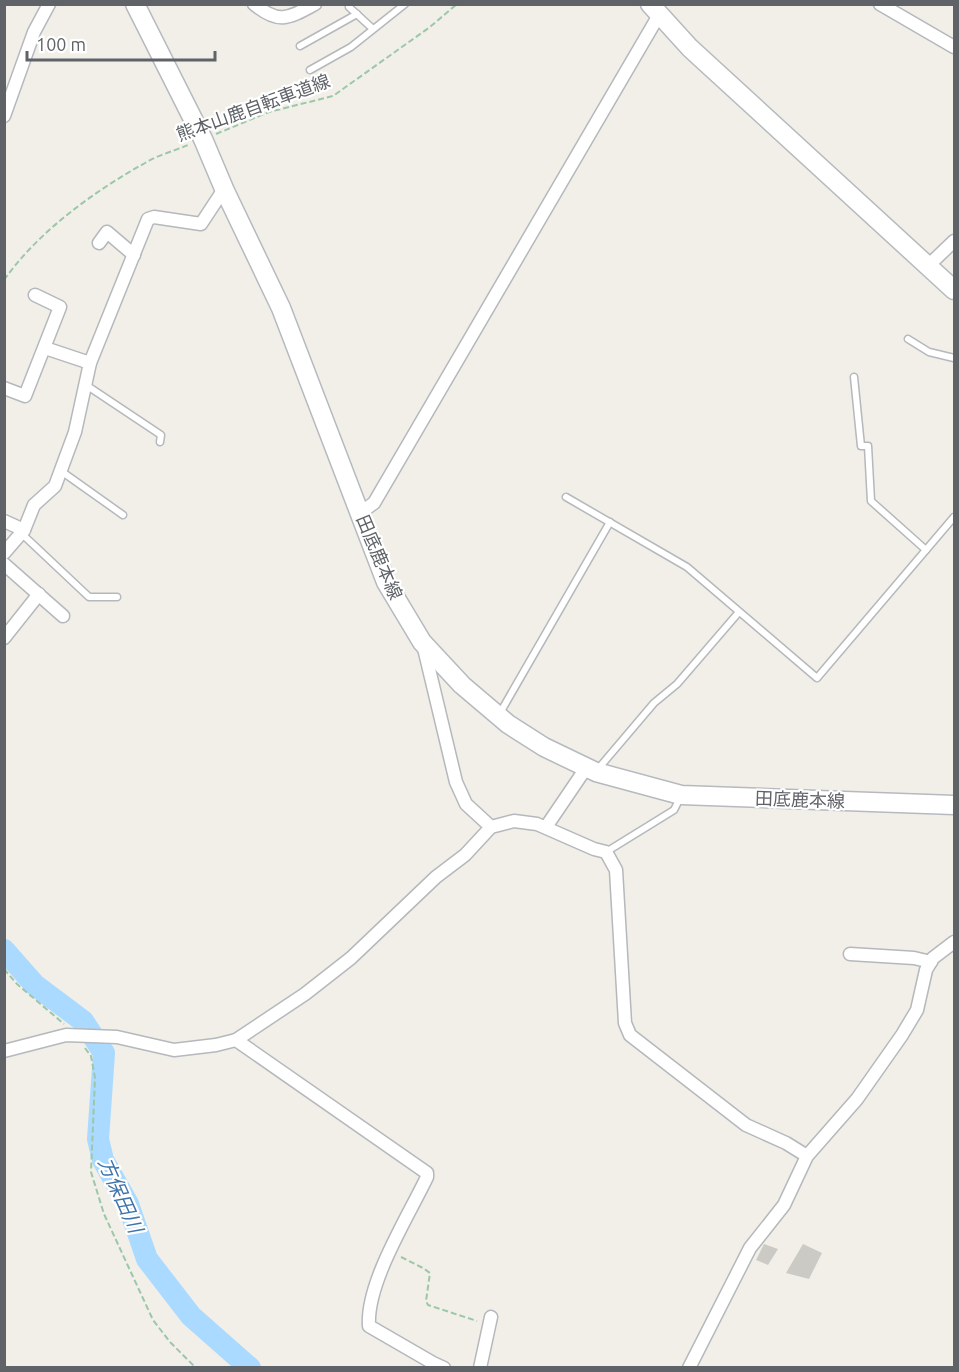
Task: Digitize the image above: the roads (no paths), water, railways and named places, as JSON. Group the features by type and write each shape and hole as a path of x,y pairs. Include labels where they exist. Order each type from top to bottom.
{"main road":[{"name":"田底鹿本線","path":"135,4 203,139 224,189 281,308 386,582 422,642 462,685 498,716 544,747 591,770 616,779 681,795 954,805"},
{"path":"655,10 690,48 954,290"}],"street":[{"path":"4,116 34,32 49,4"},
{"path":"254,4 266,14 282,19 291,17 315,4"},
{"path":"880,4 954,47"},
{"path":"360,513 374,503 655,10"},
{"path":"4,552 22,531 34,505 55,486 75,432 90,363 148,219 154,217 201,224 224,189"},
{"path":"99,243 107,232 134,255"},
{"path":"928,266 954,241"},
{"path":"4,388 25,396 60,307 35,295"},
{"path":"45,348 90,363"},
{"path":"4,521 22,531"},
{"path":"4,564 63,616"},
{"path":"4,638 39,594"},
{"path":"422,642 456,782 466,804 491,827"},
{"path":"546,827 591,770"},
{"path":"4,1051 66,1035 117,1037 174,1050 236,1040 305,994 351,958 435,877 465,855 491,827 514,821 537,824 606,852 616,870 625,1023 630,1035 746,1125 786,1143 807,1156"},
{"path":"689,1368 750,1248 784,1205 807,1156 857,1099 902,1035 916,1010 926,970 931,962 954,942"},
{"path":"850,954 914,958 931,962"},
{"path":"236,1040 427,1173 375,1289 368,1314 369,1326 433,1364 444,1368"},
{"path":"480,1368 490,1321"}],"lane":[{"path":"310,70 351,48 405,4"},
{"path":"349,5 373,30"},
{"path":"300,46 357,15"},
{"path":"908,339 929,352 954,358"},
{"path":"854,376 861,446 868,446 871,501 926,550"},
{"path":"86,385 161,435 160,442"},
{"path":"61,471 123,514"},
{"path":"566,497 687,567 817,678 954,517"},
{"path":"498,716 610,522"},
{"path":"22,531 89,597 117,597"},
{"path":"591,770 654,703 677,684 739,612"},
{"path":"606,852 674,810 681,795"}],"waterway":[{"name":"方保田川","path":"4,950 35,985 83,1021 104,1053 98,1139 103,1160 128,1204 147,1259 191,1316 250,1368"}]}
